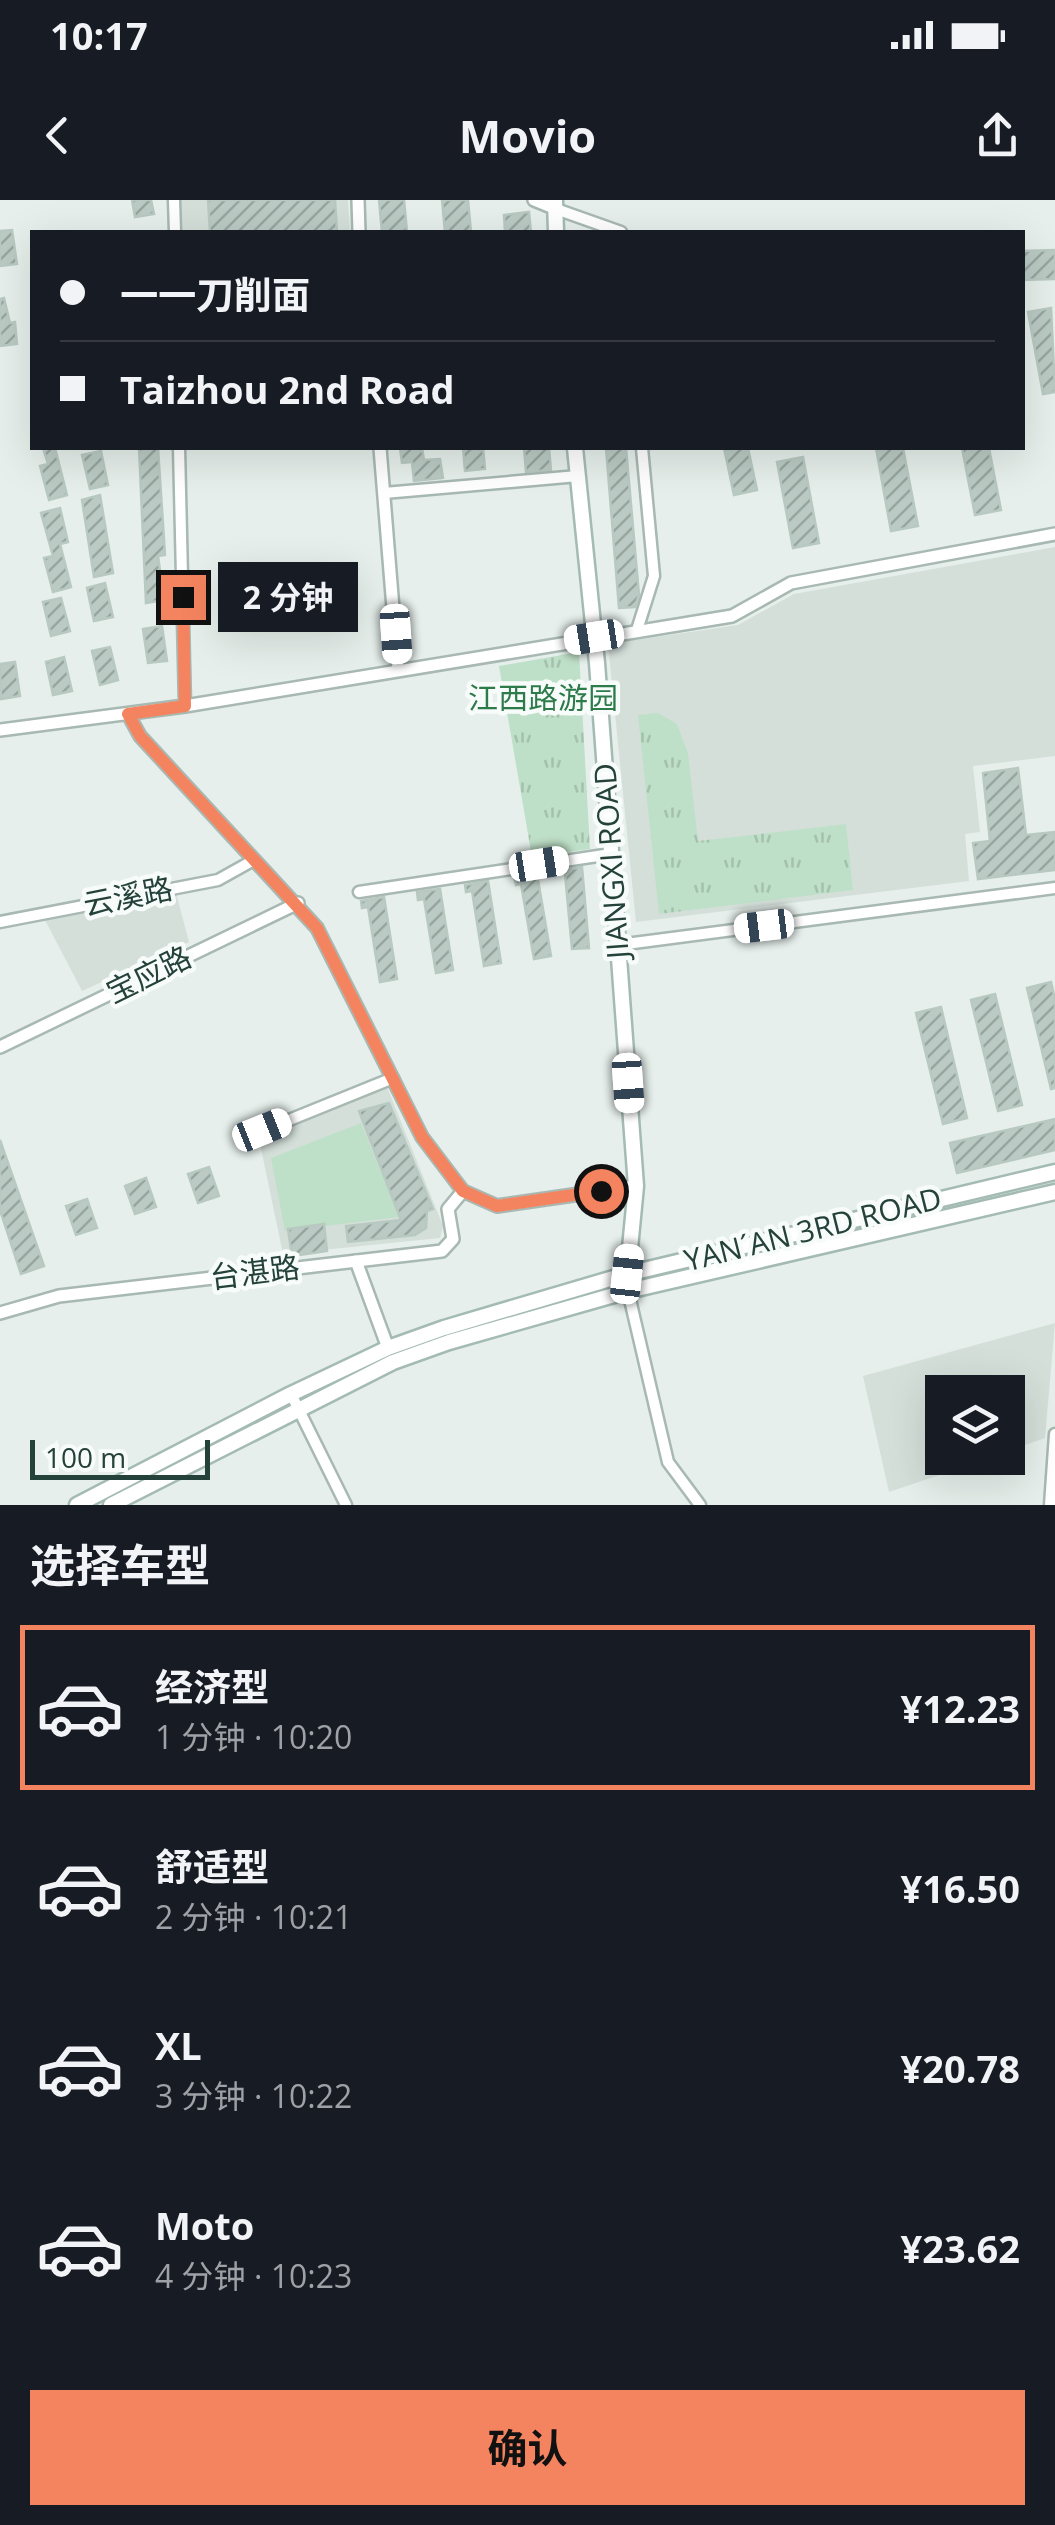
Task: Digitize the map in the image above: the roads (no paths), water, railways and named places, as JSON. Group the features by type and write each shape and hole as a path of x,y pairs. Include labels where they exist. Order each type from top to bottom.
{"main road":[{"path":"555,204 556,230"},
{"name":"JIANGXI ROAD","path":"574,450 594,637 636,1186 628,1291"},
{"name":"YAN´AN 3RD ROAD","path":"78,1505 388,1348 627,1274 1055,1172"},
{"name":"YAN´AN 3RD ROAD","path":"111,1505 393,1362 628,1291 1055,1192"}],"street":[{"path":"174,200 175,230"},
{"path":"358,200 359,230"},
{"path":"534,200 555,204 618,230"},
{"path":"180,450 185,706"},
{"path":"380,450 398,670"},
{"path":"638,630 654,576 642,450"},
{"path":"384,493 578,476"},
{"path":"0,730 185,706 732,616 791,583 1055,534"},
{"path":"128,714 140,736 317,928 422,1137 463,1191 497,1206 636,1186"},
{"path":"358,892 611,854"},
{"name":"云溪路","path":"0,922 218,880 252,861"},
{"path":"618,945 1055,888"},
{"name":"宝应路","path":"0,1047 298,904"},
{"path":"262,1130 393,1078"},
{"name":"台湛路","path":"0,1312 59,1296 442,1251 453,1238 448,1209 463,1191"},
{"path":"356,1261 388,1348"},
{"path":"628,1291 668,1462 700,1505"},
{"path":"291,1394 346,1505"},
{"path":"1050,1505 1055,1434"}],"park label":[{"name":"江西路游园","path":"543,699"}]}
